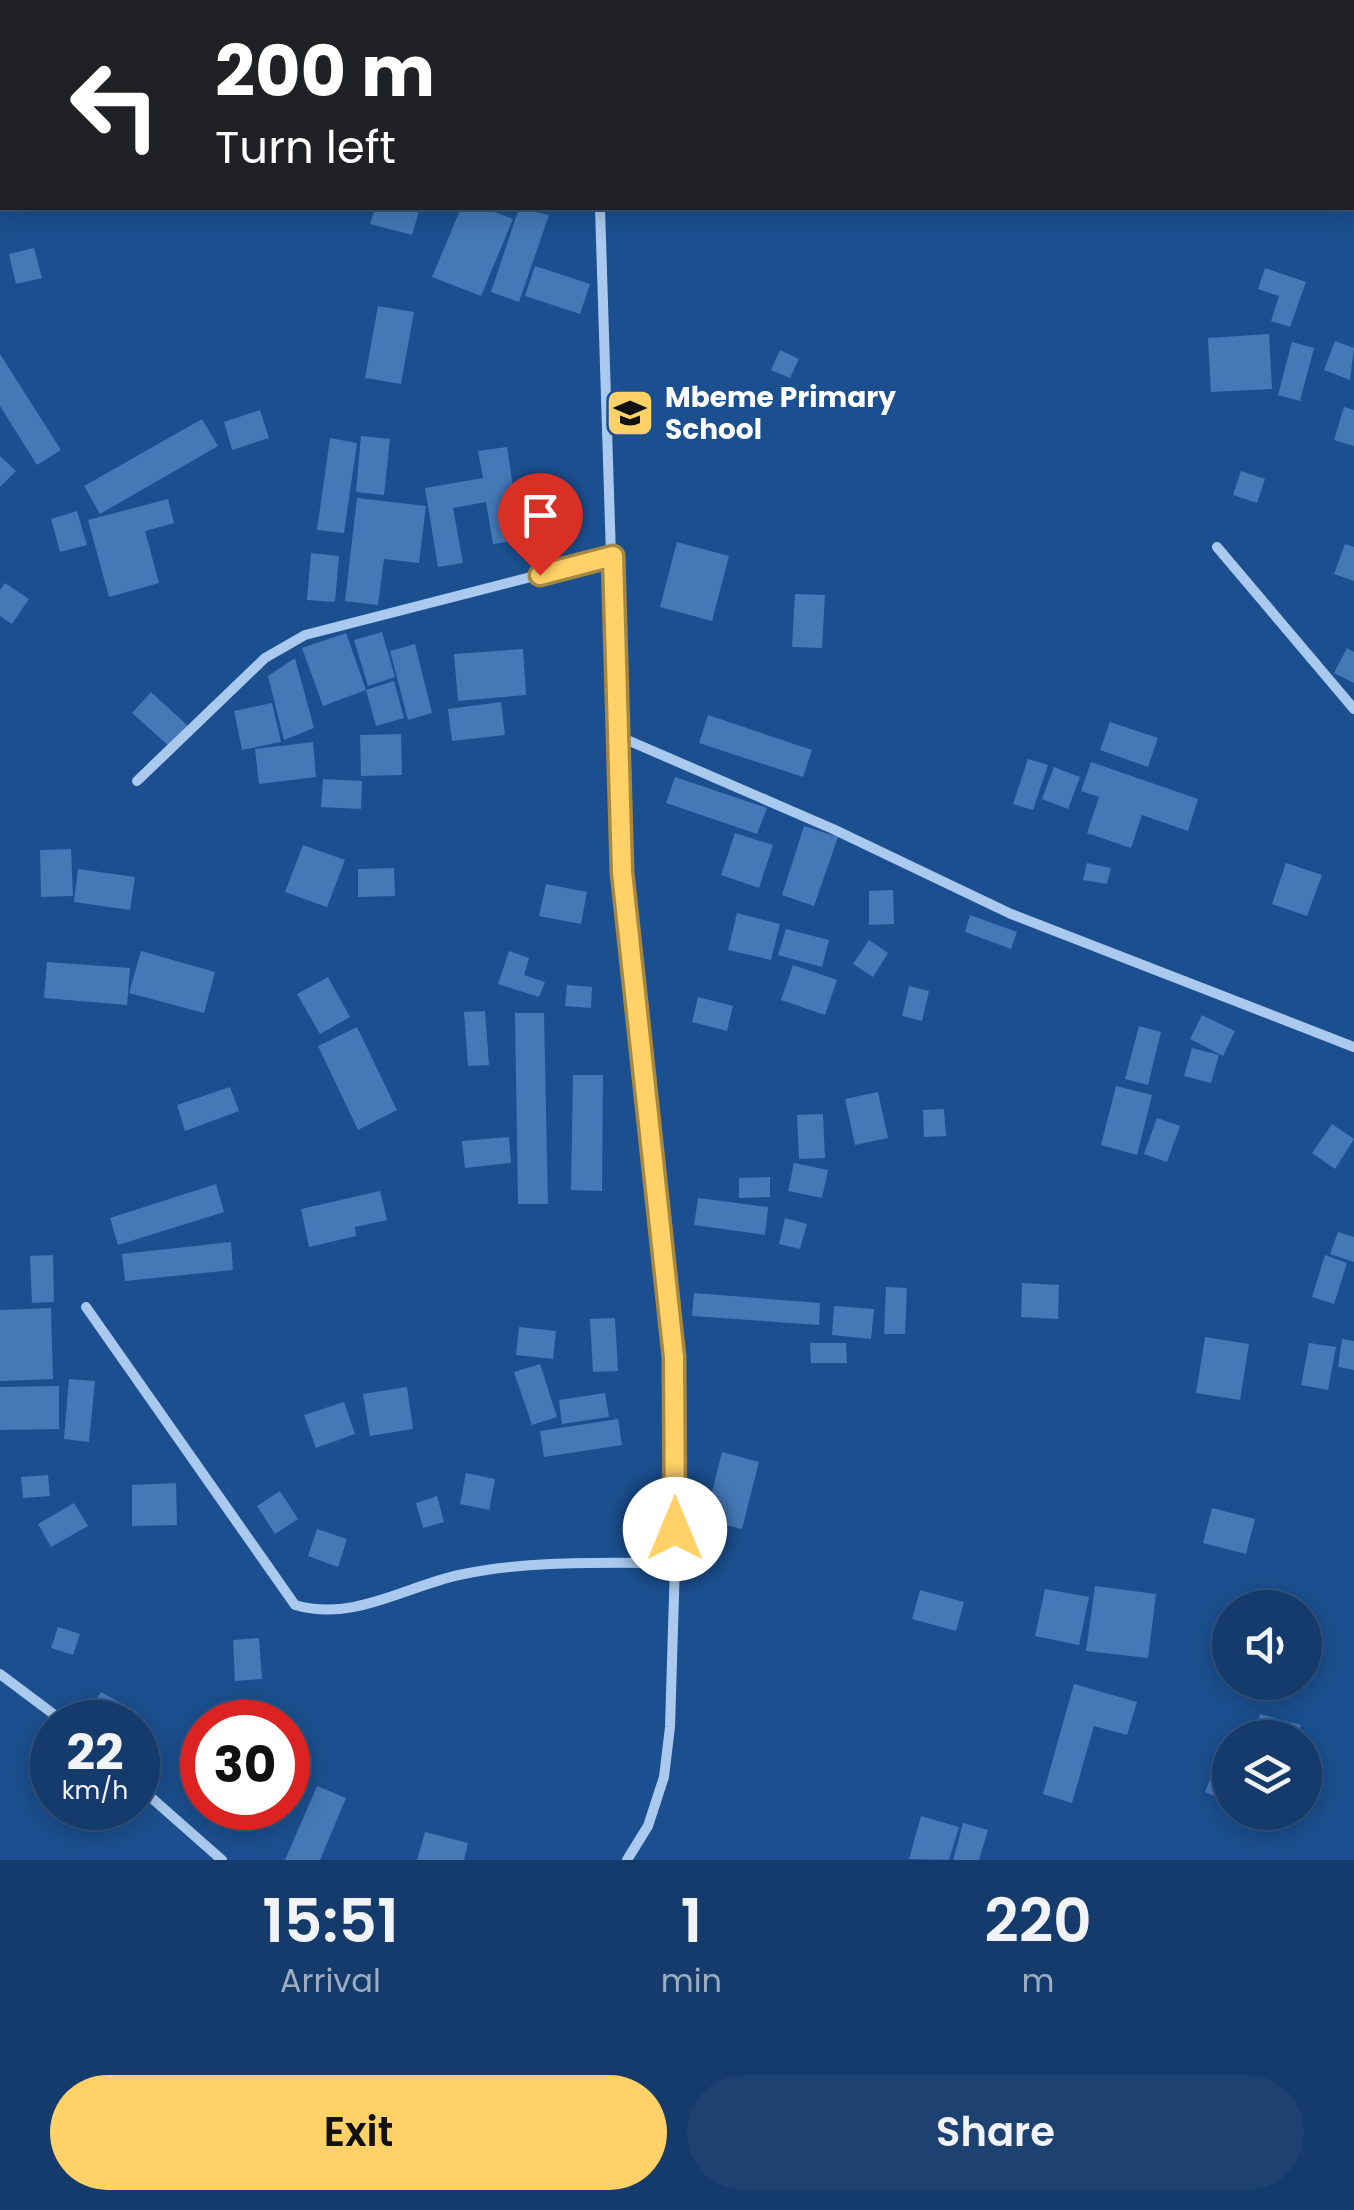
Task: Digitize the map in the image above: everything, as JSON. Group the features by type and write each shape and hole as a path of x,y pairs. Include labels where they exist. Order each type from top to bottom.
{"street":[{"path":"596,210 613,556 622,872 674,1357 675,1563 670,1728 664,1777 648,1826 627,1860"},
{"path":"1217,547 1354,709"},
{"path":"137,781 265,658 305,635 613,556"},
{"path":"618,736 833,829 1012,914 1354,1048"},
{"path":"86,1307 296,1605 319,1612 347,1610 460,1575 580,1563 675,1563"},
{"path":"0,1674 35,1700"},
{"path":"160,1805 222,1860"}],"building":[{"path":"374,210 419,210 412,235 370,224"},
{"path":"460,210 489,210 513,219 481,296 432,277"},
{"path":"518,210 549,215 519,302 491,292"},
{"path":"34,248 42,278 16,284 9,254"},
{"path":"535,266 590,284 580,314 525,296"},
{"path":"1265,268 1306,282 1290,327 1271,321 1279,296 1258,289"},
{"path":"378,306 414,312 401,384 365,378"},
{"path":"1269,334 1272,389 1211,392 1208,338"},
{"path":"1335,341 1354,348 1350,380 1324,370"},
{"path":"1292,342 1314,348 1300,401 1278,395"},
{"path":"780,350 799,359 790,378 771,370"},
{"path":"0,354 61,450 37,465 0,406"},
{"path":"1344,407 1354,410 1354,446 1334,440"},
{"path":"260,410 269,438 232,450 224,422"},
{"path":"202,419 218,446 100,514 84,486"},
{"path":"361,436 390,439 384,495 356,492"},
{"path":"330,438 357,443 344,533 317,530"},
{"path":"507,447 521,540 493,544 486,502 453,508 463,563 438,567 425,488 483,478 478,451"},
{"path":"0,456 16,471 0,487"},
{"path":"1241,471 1265,479 1257,503 1233,495"},
{"path":"357,498 426,506 419,563 384,559 378,605 345,601"},
{"path":"168,499 174,523 145,531 159,583 109,597 88,520"},
{"path":"77,511 87,545 60,552 51,519"},
{"path":"677,542 729,556 712,621 660,607"},
{"path":"1345,544 1354,547 1354,581 1334,574"},
{"path":"311,553 339,556 335,602 307,600"},
{"path":"5,583 29,599 12,624 0,616 0,590"},
{"path":"795,594 825,595 822,648 792,647"},
{"path":"382,632 395,677 368,686 354,640"},
{"path":"346,633 366,690 323,706 302,648"},
{"path":"415,644 432,713 408,720 390,651"},
{"path":"1347,648 1354,652 1354,683 1334,673"},
{"path":"523,649 526,695 458,701 454,654"},
{"path":"295,658 314,728 284,740 268,676"},
{"path":"394,681 404,718 376,726 366,690"},
{"path":"151,692 188,726 170,747 132,713"},
{"path":"501,702 505,735 452,741 448,709"},
{"path":"272,703 281,742 242,750 234,711"},
{"path":"708,715 812,750 803,777 699,743"},
{"path":"1110,722 1158,738 1148,767 1100,750"},
{"path":"401,734 402,775 361,776 360,735"},
{"path":"313,742 316,777 259,784 255,749"},
{"path":"1028,759 1048,765 1033,810 1013,804"},
{"path":"1091,762 1198,799 1188,831 1142,815 1131,848 1087,833 1099,797 1081,791"},
{"path":"1054,767 1080,777 1068,809 1042,799"},
{"path":"675,777 767,808 757,834 666,803"},
{"path":"323,779 362,781 361,809 321,807"},
{"path":"804,826 838,837 814,906 782,895"},
{"path":"735,833 773,845 759,888 721,875"},
{"path":"303,845 345,860 327,907 285,892"},
{"path":"71,849 73,896 41,897 40,850"},
{"path":"1087,863 1111,868 1107,884 1083,880"},
{"path":"1286,863 1322,875 1307,916 1272,904"},
{"path":"394,868 395,896 358,897 358,869"},
{"path":"78,869 135,877 130,910 74,902"},
{"path":"546,884 587,892 581,924 539,916"},
{"path":"893,890 894,924 869,925 869,891"},
{"path":"737,913 780,924 771,960 728,950"},
{"path":"970,915 1017,932 1011,949 965,932"},
{"path":"786,929 829,940 822,967 778,955"},
{"path":"869,940 888,953 873,977 853,964"},
{"path":"141,951 215,972 204,1013 129,993"},
{"path":"509,951 529,958 524,975 545,982 539,997 498,984"},
{"path":"47,962 130,968 127,1005 44,998"},
{"path":"793,965 837,980 825,1015 781,1000"},
{"path":"328,977 350,1017 320,1034 297,994"},
{"path":"567,985 592,987 591,1008 565,1006"},
{"path":"909,986 929,991 922,1021 902,1016"},
{"path":"698,997 733,1006 727,1031 692,1022"},
{"path":"485,1011 489,1065 468,1066 464,1012"},
{"path":"515,1013 544,1013 548,1204 518,1204"},
{"path":"1202,1015 1235,1031 1223,1056 1190,1039"},
{"path":"1139,1026 1161,1032 1148,1085 1125,1079"},
{"path":"357,1027 397,1110 358,1130 318,1046"},
{"path":"1192,1048 1219,1055 1211,1083 1184,1076"},
{"path":"573,1075 603,1075 602,1191 571,1190"},
{"path":"1116,1086 1152,1095 1137,1155 1101,1145"},
{"path":"230,1087 239,1111 185,1131 177,1105"},
{"path":"878,1092 888,1138 855,1145 845,1099"},
{"path":"944,1109 946,1136 924,1137 923,1110"},
{"path":"823,1114 825,1158 799,1159 797,1115"},
{"path":"1157,1118 1180,1126 1167,1162 1144,1154"},
{"path":"1332,1124 1354,1139 1335,1169 1312,1153"},
{"path":"509,1137 511,1163 465,1168 462,1141"},
{"path":"794,1163 828,1170 822,1198 788,1191"},
{"path":"770,1177 770,1197 739,1198 739,1178"},
{"path":"216,1184 224,1212 118,1245 110,1218"},
{"path":"380,1191 387,1220 355,1227 356,1236 309,1247 301,1209"},
{"path":"698,1198 768,1207 765,1235 694,1225"},
{"path":"785,1218 807,1224 800,1249 779,1244"},
{"path":"1338,1232 1354,1237 1354,1262 1330,1254"},
{"path":"231,1242 233,1270 125,1281 122,1254"},
{"path":"53,1255 54,1302 32,1303 30,1256"},
{"path":"1325,1255 1347,1263 1334,1304 1312,1297"},
{"path":"1022,1283 1059,1285 1058,1319 1021,1317"},
{"path":"886,1287 907,1288 905,1334 884,1334"},
{"path":"694,1293 820,1303 819,1325 692,1316"},
{"path":"834,1306 874,1309 871,1339 832,1335"},
{"path":"51,1308 53,1379 0,1381 0,1310"},
{"path":"615,1318 618,1371 593,1372 590,1319"},
{"path":"519,1327 556,1331 553,1359 516,1355"},
{"path":"1205,1337 1249,1344 1240,1400 1196,1393"},
{"path":"1342,1339 1354,1341 1354,1370 1338,1367"},
{"path":"810,1343 846,1343 847,1363 811,1363"},
{"path":"1309,1343 1336,1347 1328,1390 1301,1385"},
{"path":"540,1364 557,1417 532,1425 514,1372"},
{"path":"69,1379 95,1381 89,1442 64,1439"},
{"path":"59,1386 59,1429 0,1430 0,1387"},
{"path":"407,1387 413,1429 370,1436 363,1394"},
{"path":"605,1393 609,1417 562,1424 559,1400"},
{"path":"344,1402 355,1434 316,1448 304,1415"},
{"path":"618,1419 622,1445 544,1457 540,1431"},
{"path":"722,1452 759,1462 742,1529 705,1520"},
{"path":"466,1473 495,1479 489,1510 460,1504"},
{"path":"48,1475 50,1496 23,1498 21,1477"},
{"path":"176,1483 177,1525 132,1526 132,1485"},
{"path":"280,1491 298,1519 275,1534 257,1506"},
{"path":"437,1496 444,1522 423,1528 416,1503"},
{"path":"74,1503 88,1526 51,1547 38,1524"},
{"path":"1212,1508 1255,1519 1246,1554 1203,1543"},
{"path":"317,1529 347,1539 338,1567 308,1556"},
{"path":"1095,1586 1156,1594 1148,1658 1086,1651"},
{"path":"1045,1589 1089,1597 1079,1645 1035,1636"},
{"path":"920,1590 964,1602 956,1631 912,1619"},
{"path":"58,1627 80,1634 73,1655 51,1648"},
{"path":"259,1638 262,1679 235,1681 233,1640"},
{"path":"1074,1684 1137,1702 1127,1735 1094,1726 1072,1803 1043,1794"},
{"path":"101,1692 115,1700 96,1700"},
{"path":"1260,1714 1282,1720 1258,1720"},
{"path":"1212,1774 1212,1795 1205,1792"},
{"path":"317,1786 346,1798 320,1860 285,1860 298,1830 310,1830 310,1802"},
{"path":"921,1816 959,1827 949,1860 909,1859"},
{"path":"963,1823 988,1830 979,1860 953,1860"},
{"path":"425,1832 468,1843 464,1860 417,1860"}],"place":[{"name":"Mbeme Primary School","path":"630,413"}],"route":[{"path":"540,575 613,556 622,872 674,1357 675,1529"}]}
